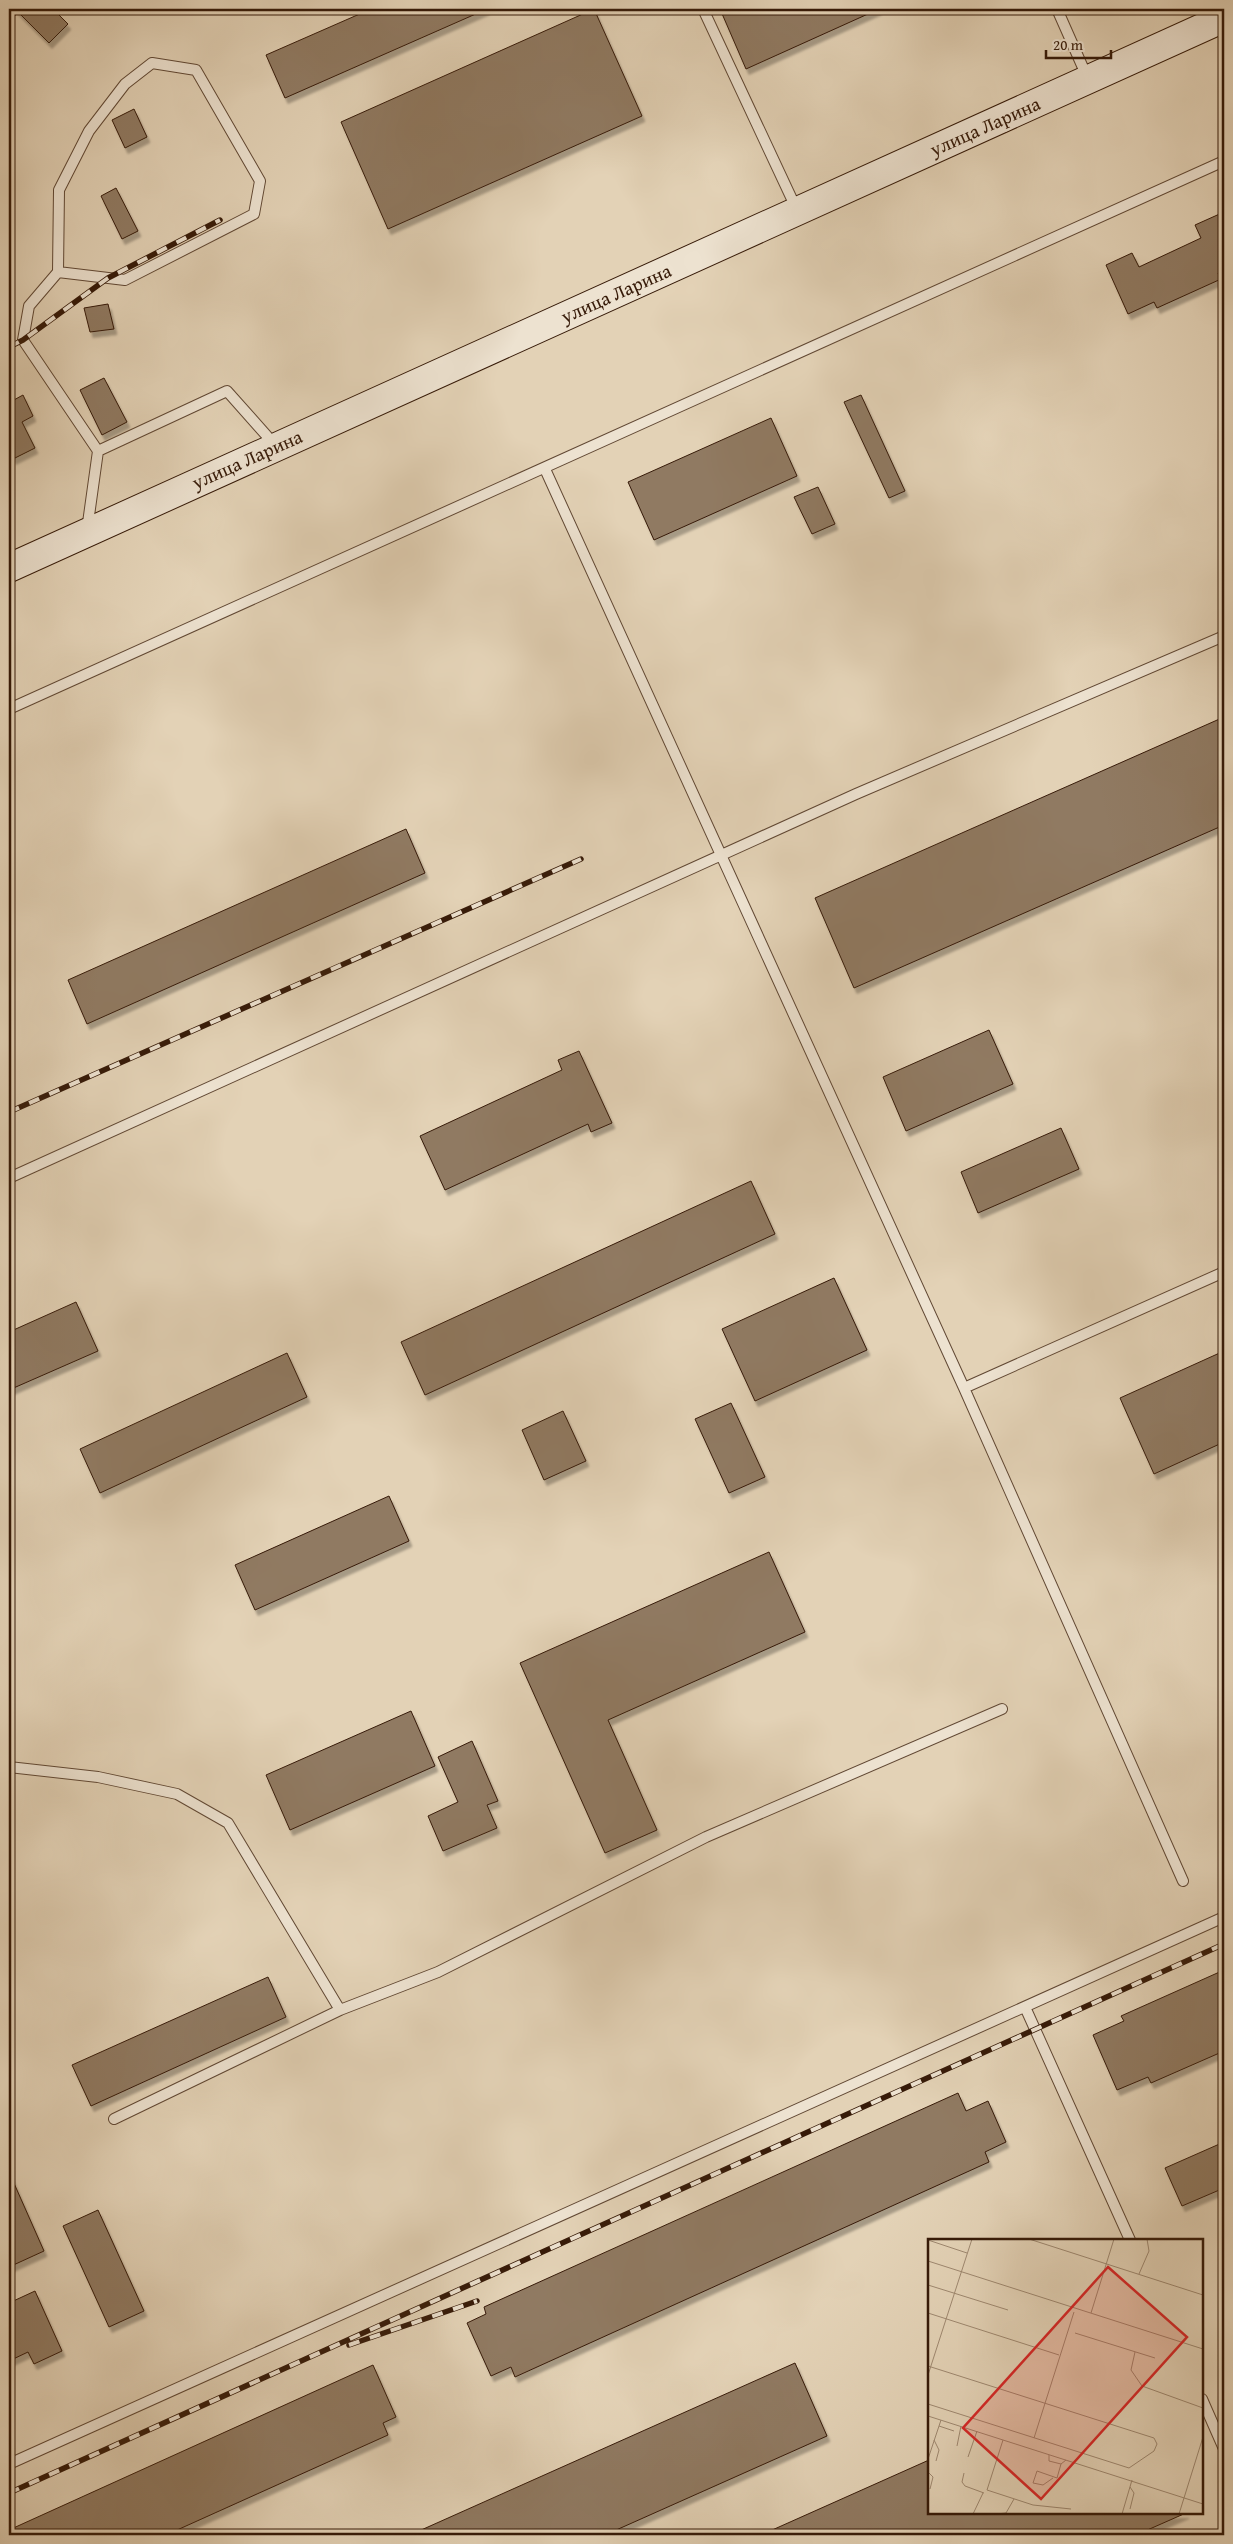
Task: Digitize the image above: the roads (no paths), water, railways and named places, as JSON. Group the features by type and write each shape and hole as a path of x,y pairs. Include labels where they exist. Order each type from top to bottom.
{"street":[{"name":"улица Ларина","path":"9,568 87,531 1224,18"}],"lane":[{"path":"703,9 797,211"},
{"path":"1057,9 1088,80"},
{"path":"58,272 125,280 254,214 260,181 196,70 152,63 125,84 89,131 59,190 58,272 29,306 23,340 98,451 87,531"},
{"path":"9,710 1224,161"},
{"path":"98,451 227,391 276,446"},
{"path":"545,469 723,855 964,1388 1183,1881"},
{"path":"9,1178 865,790 1224,636"},
{"path":"964,1388 1224,1272"},
{"path":"114,2119 340,2010 438,1972 706,1837 1002,1709"},
{"path":"9,1767 98,1777 177,1794 228,1823 340,2010"},
{"path":"9,2464 1224,1917"},
{"path":"1025,2007 1130,2239"},
{"path":"1203,2401 1224,2449"}],"railway":[{"path":"9,18 18,9"},
{"path":"9,347 23,340 108,278 220,220"},
{"path":"9,1112 581,859"},
{"path":"9,2493 1224,1944"},
{"path":"349,2345 477,2301"}]}
